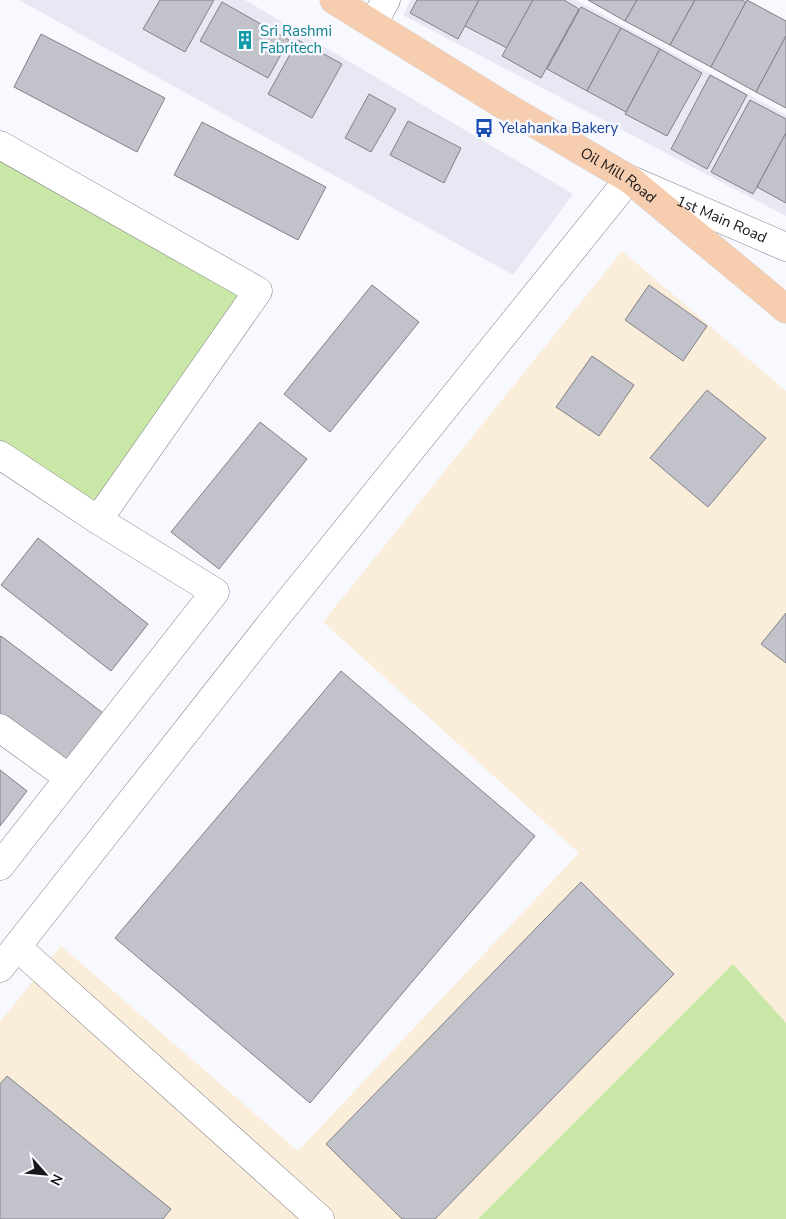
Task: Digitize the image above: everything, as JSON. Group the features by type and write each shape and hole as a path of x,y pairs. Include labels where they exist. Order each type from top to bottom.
{"main road":[{"name":"Oil Mill Road","path":"334,0 500,103 629,179 786,309"}],"street":[{"path":"373,23 386,0"},
{"path":"0,145 258,291 98,520"},
{"path":"0,968 269,626 629,179"},
{"name":"1st Main Road","path":"629,179 786,247"},
{"path":"0,455 98,520 215,592 0,866"},
{"path":"0,728 69,778"},
{"path":"17,947 320,1219"}],"shaded area":[{"path":"19,0 245,0 573,194 513,275"},
{"path":"411,0 576,0 786,115 786,216 403,15"},
{"path":"622,251 786,391 786,1219 0,1219 0,1022 61,946 298,1151 579,853 323,622"}],"green space":[{"path":"0,145 258,291 98,519 0,455"},
{"path":"733,964 786,1023 786,1219 478,1219"}],"building":[{"path":"160,0 214,0 185,52 143,29"},
{"path":"417,0 479,0 458,39 410,13"},
{"path":"479,0 533,0 507,48 465,26"},
{"path":"533,0 564,0 579,9 541,78 502,56"},
{"path":"588,0 637,0 625,21"},
{"path":"637,0 695,0 670,45 625,21"},
{"path":"695,0 742,0 746,2 711,67 670,45"},
{"path":"747,0 786,21 786,36 756,92 711,67"},
{"name":"Sri Rashmi Fabritech","path":"222,2 289,40 268,78 200,41"},
{"path":"581,7 621,28 587,91 547,69"},
{"path":"621,28 660,49 626,112 587,91"},
{"path":"41,34 165,98 137,152 14,87"},
{"path":"786,36 786,108 756,92"},
{"path":"298,40 342,64 312,118 268,94"},
{"path":"660,49 702,73 667,136 625,114"},
{"path":"710,75 747,95 707,169 671,149"},
{"path":"369,94 396,109 371,152 345,138"},
{"path":"750,100 786,119 786,133 753,194 711,172"},
{"path":"408,121 461,148 444,183 390,155"},
{"path":"202,122 326,187 298,240 174,175"},
{"path":"786,133 786,203 757,187"},
{"path":"372,285 419,322 330,432 284,394"},
{"path":"649,285 707,326 683,361 625,320"},
{"path":"592,356 634,385 599,436 556,407"},
{"path":"707,390 766,438 708,507 650,458"},
{"path":"260,422 307,459 219,569 171,532"},
{"path":"38,538 148,624 111,671 1,585"},
{"path":"786,613 786,663 761,644"},
{"path":"1,636 107,716 69,767 0,715"},
{"path":"341,671 535,836 310,1103 115,938"},
{"path":"0,770 27,791 0,826"},
{"path":"581,882 674,974 435,1219 402,1219 326,1144"},
{"path":"7,1076 171,1209 163,1219 0,1219 0,1084"}],"place":[{"name":"Sri Rashmi Fabritech","path":"245,40"},
{"name":"Yelahanka Bakery","path":"484,128"}]}
